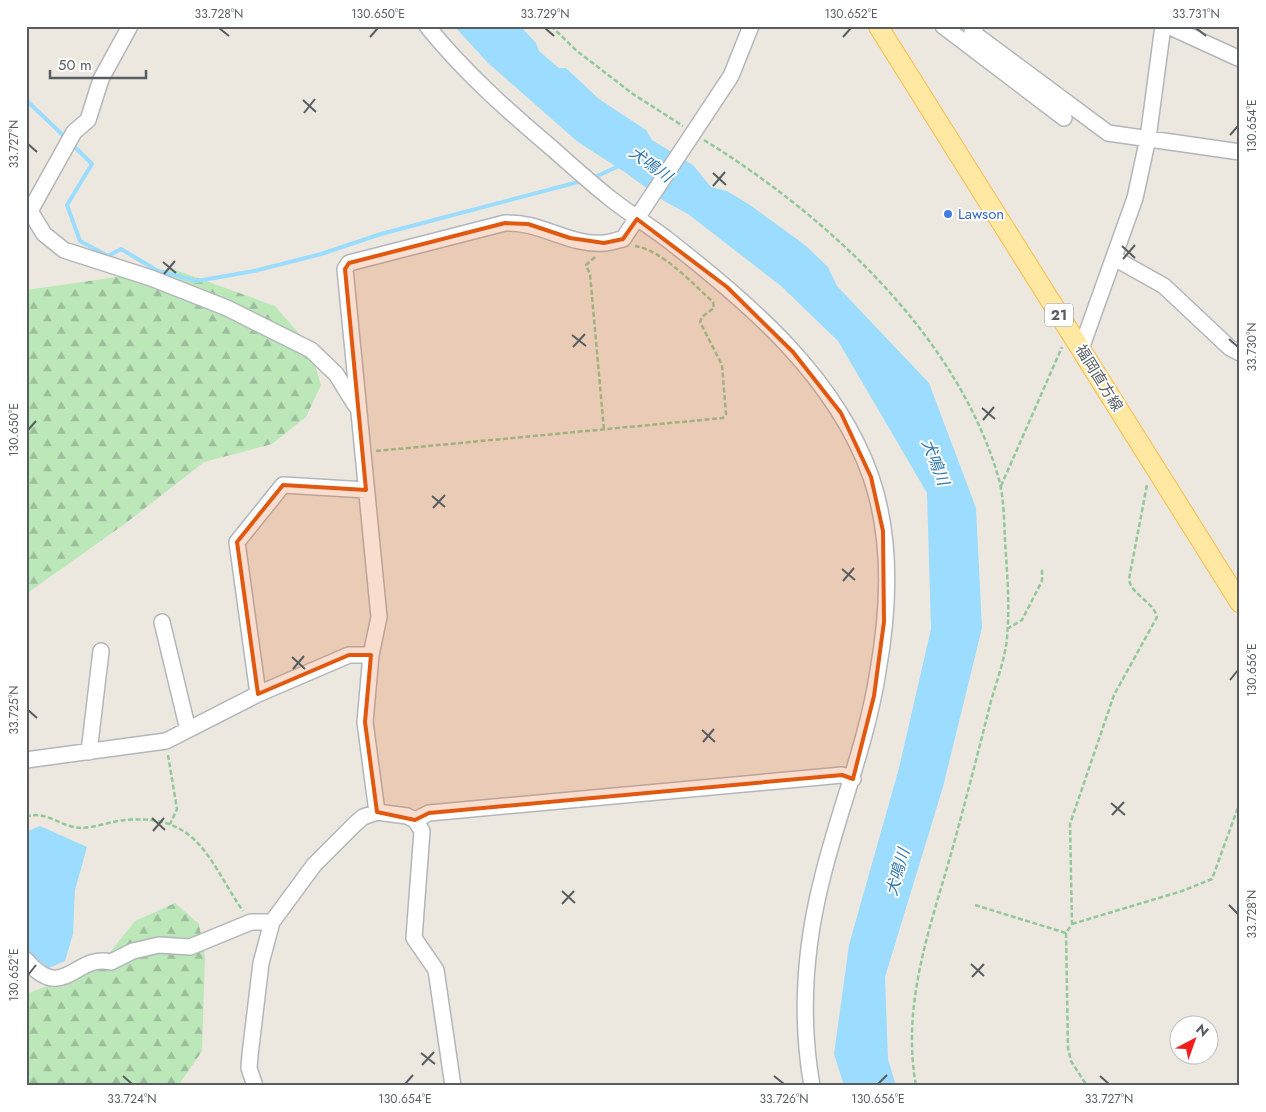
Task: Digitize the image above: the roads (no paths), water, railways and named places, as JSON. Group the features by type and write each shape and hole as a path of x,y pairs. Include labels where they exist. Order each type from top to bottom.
{"main road":[{"name":"福岡直方線","path":"878,26 1240,604"}],"street":[{"path":"130,26 100,79 88,120 74,132 28,211 44,234 64,250 151,278 227,308 311,350 336,374 358,409"},
{"path":"428,26 440,42 510,112 637,219 665,238 726,287 793,352 840,413 871,477 883,531 886,564 884,622 874,696 853,779 822,879 811,932 806,979 805,1022 812,1086"},
{"path":"376,812 365,722 371,655 379,617 345,270 349,264 505,223 528,224 570,238 604,243 623,239 731,76 750,26"},
{"path":"943,26 1064,118"},
{"path":"976,26 972,32 1108,133 1240,152"},
{"path":"1076,342 1114,258 1134,198 1148,138 1163,26"},
{"path":"1168,26 1240,58"},
{"path":"1114,258 1164,286 1230,348 1240,353"},
{"path":"258,694 237,542 283,485 366,490"},
{"path":"162,622 188,730"},
{"path":"89,752 101,650"},
{"path":"26,760 166,741 258,694 349,655 371,655"},
{"path":"415,820 429,813 448,811 842,775 853,779"},
{"path":"255,1086 249,1068 250,1055 261,963 272,922 314,865 355,824 364,817 376,812 406,816 415,820 422,832 414,938 416,944 436,970 453,1086"},
{"path":"26,960 38,974 46,979 57,978 102,960 112,962 133,951 159,946 190,947 251,922 272,922"}],"water":[{"name":"犬鳴川","path":"454,26 520,26 536,43 539,51 559,68 566,68 599,99 646,130 652,140 693,165 711,187 727,191 750,205 805,245 828,267 837,286 929,383 976,508 982,628 943,787 885,977 888,1059 896,1086 844,1086 834,1054 849,945 899,768 931,629 927,493 838,341 781,286 688,214 664,201 626,173 578,142 488,63"},
{"path":"40,826 87,847 75,890 73,934 65,961 49,968 26,951 26,832"}],"waterway":[{"path":"26,100 66,138"},
{"path":"71,143 92,164 67,205 80,241 108,256 121,249 158,271 197,281 254,271 321,254 381,234 582,181"},
{"path":"593,178 621,165"}],"place":[{"name":"Lawson","path":"948,214"}]}
